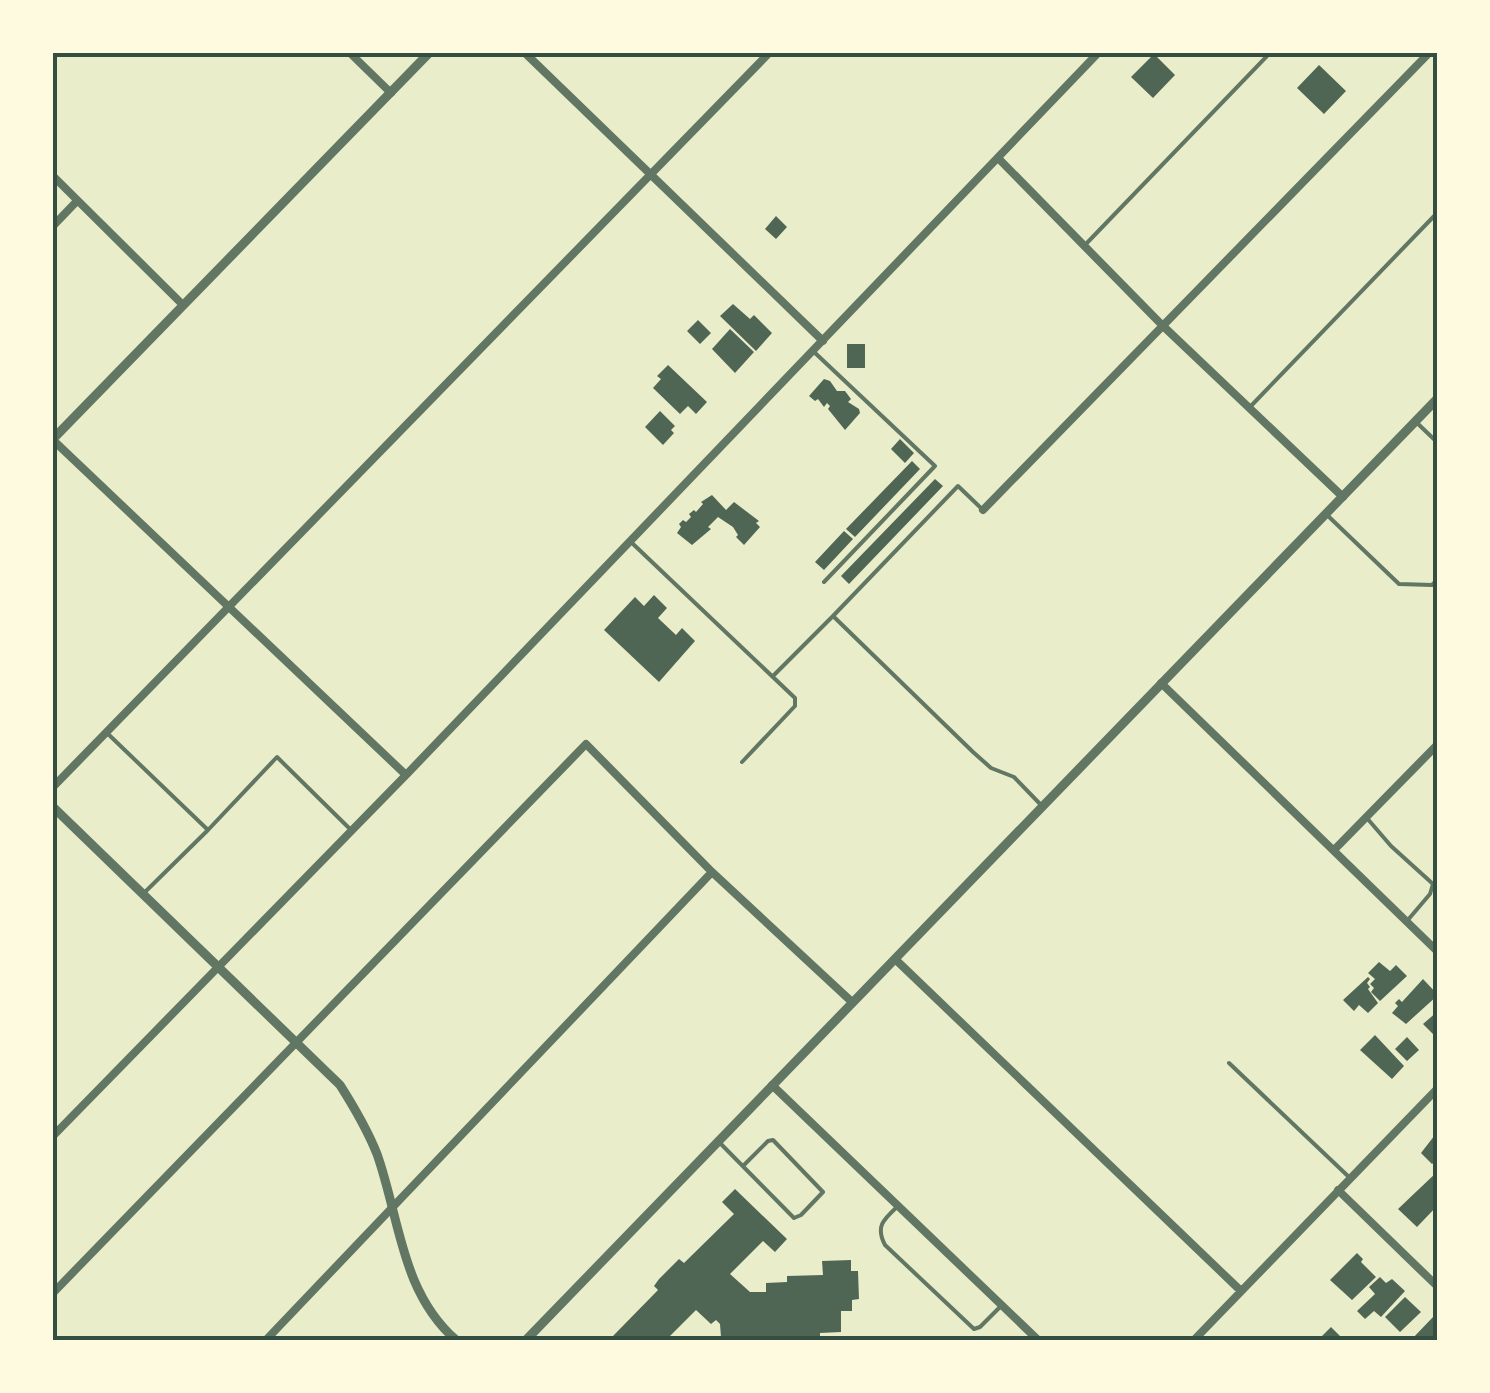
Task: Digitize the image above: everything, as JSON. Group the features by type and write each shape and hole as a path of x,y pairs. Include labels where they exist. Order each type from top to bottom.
{"street":[{"path":"350,52 391,92"},
{"path":"406,775 53,440 430,52"},
{"path":"524,52 823,341"},
{"path":"52,788 770,52"},
{"path":"52,1137 406,775 1099,52"},
{"path":"982,510 1430,52"},
{"path":"998,158 1162,325 1342,497"},
{"path":"52,175 182,304"},
{"path":"52,226 78,201"},
{"path":"526,1340 1438,398"},
{"path":"1161,683 1438,952"},
{"path":"52,1294 298,1045 586,744 712,872 852,1002"},
{"path":"1334,850 1438,744"},
{"path":"52,806 340,1085 378,1156 399,1244 422,1297 456,1340"},
{"path":"266,1340 712,872"},
{"path":"894,959 1240,1291"},
{"path":"772,1085 1038,1340"},
{"path":"1194,1340 1438,1088"},
{"path":"1338,1190 1438,1287"}],"lane":[{"path":"1084,246 1271,52"},
{"path":"1249,408 1438,212"},
{"path":"813,352 935,466 824,582"},
{"path":"1415,421 1438,443"},
{"path":"772,677 958,486 982,510"},
{"path":"1326,514 1399,584 1432,586 1438,579"},
{"path":"630,542 796,702 742,762"},
{"path":"834,616 982,760 1014,776 1042,806"},
{"path":"106,733 208,830"},
{"path":"143,894 277,757 351,830"},
{"path":"1366,817 1433,884 1430,894 1406,922"},
{"path":"1229,1063 1350,1178"},
{"path":"718,1141 794,1218 823,1192 774,1140 768,1141 743,1166"},
{"path":"898,1206 880,1224 879,1233 885,1244 968,1325 980,1327 1002,1306"}],"building":[{"path":"1154,54 1175,75 1153,98 1131,77"},
{"path":"1319,65 1346,91 1324,114 1297,88"},
{"path":"776,216 787,227 776,239 765,229"},
{"path":"733,304 750,319 754,315 772,333 756,351 720,316"},
{"path":"698,320 711,333 700,344 687,331"},
{"path":"730,329 754,352 735,373 712,349"},
{"path":"847,344 865,344 865,368 847,368"},
{"path":"668,365 707,402 696,414 688,406 680,414 653,388 661,379 657,376"},
{"path":"824,379 837,391 845,391 851,399 848,402 859,409 860,413 845,430 827,403 824,407 809,396"},
{"path":"660,411 675,426 663,445 645,427"},
{"path":"900,439 914,453 905,463 891,449"},
{"path":"912,461 920,469 855,537 846,529"},
{"path":"935,479 943,486 849,584 841,576"},
{"path":"712,495 726,510 734,502 759,521 756,523 760,527 744,545 733,527 718,517 708,527 711,529 692,545 677,533 679,524 686,522 689,514"},
{"path":"844,531 853,539 824,570 815,562"},
{"path":"654,595 667,608 658,618 676,635 682,628 695,641 659,682 604,630 635,597 644,606"},
{"path":"1379,962 1390,971 1396,965 1407,976 1380,1001 1371,992 1374,988 1370,984 1375,979 1368,973"},
{"path":"1368,977 1368,989 1378,1003 1368,1013 1359,1005 1354,1011 1343,1000"},
{"path":"1423,979 1438,995 1406,1024 1392,1013 1398,1006 1395,1003 1399,999 1402,1002"},
{"path":"1438,1011 1438,1039 1423,1024"},
{"path":"1375,1035 1404,1066 1392,1079 1360,1050"},
{"path":"1407,1037 1419,1050 1407,1061 1395,1049"},
{"path":"1438,1131 1438,1159 1432,1164 1421,1153"},
{"path":"1438,1171 1438,1205 1417,1227 1398,1209"},
{"path":"735,1189 787,1239 775,1252 763,1241 730,1274 750,1292 766,1292 766,1283 787,1282 787,1276 823,1275 822,1261 851,1260 851,1271 858,1271 859,1299 852,1300 852,1311 841,1311 841,1332 820,1333 820,1337 813,1339 711,1340 721,1337 720,1324 716,1320 711,1324 696,1310 666,1340 618,1340 613,1336 658,1290 654,1286 659,1279 679,1259 684,1263 734,1214 722,1202"},
{"path":"1357,1253 1376,1277 1352,1300 1330,1280"},
{"path":"1380,1277 1386,1283 1392,1279 1405,1291 1381,1317 1374,1311 1365,1319 1357,1311 1375,1294 1369,1287"},
{"path":"1405,1297 1421,1312 1400,1332 1385,1317"},
{"path":"1433,1317 1438,1321 1438,1340 1411,1340"},
{"path":"1331,1327 1343,1339 1318,1340"}]}
